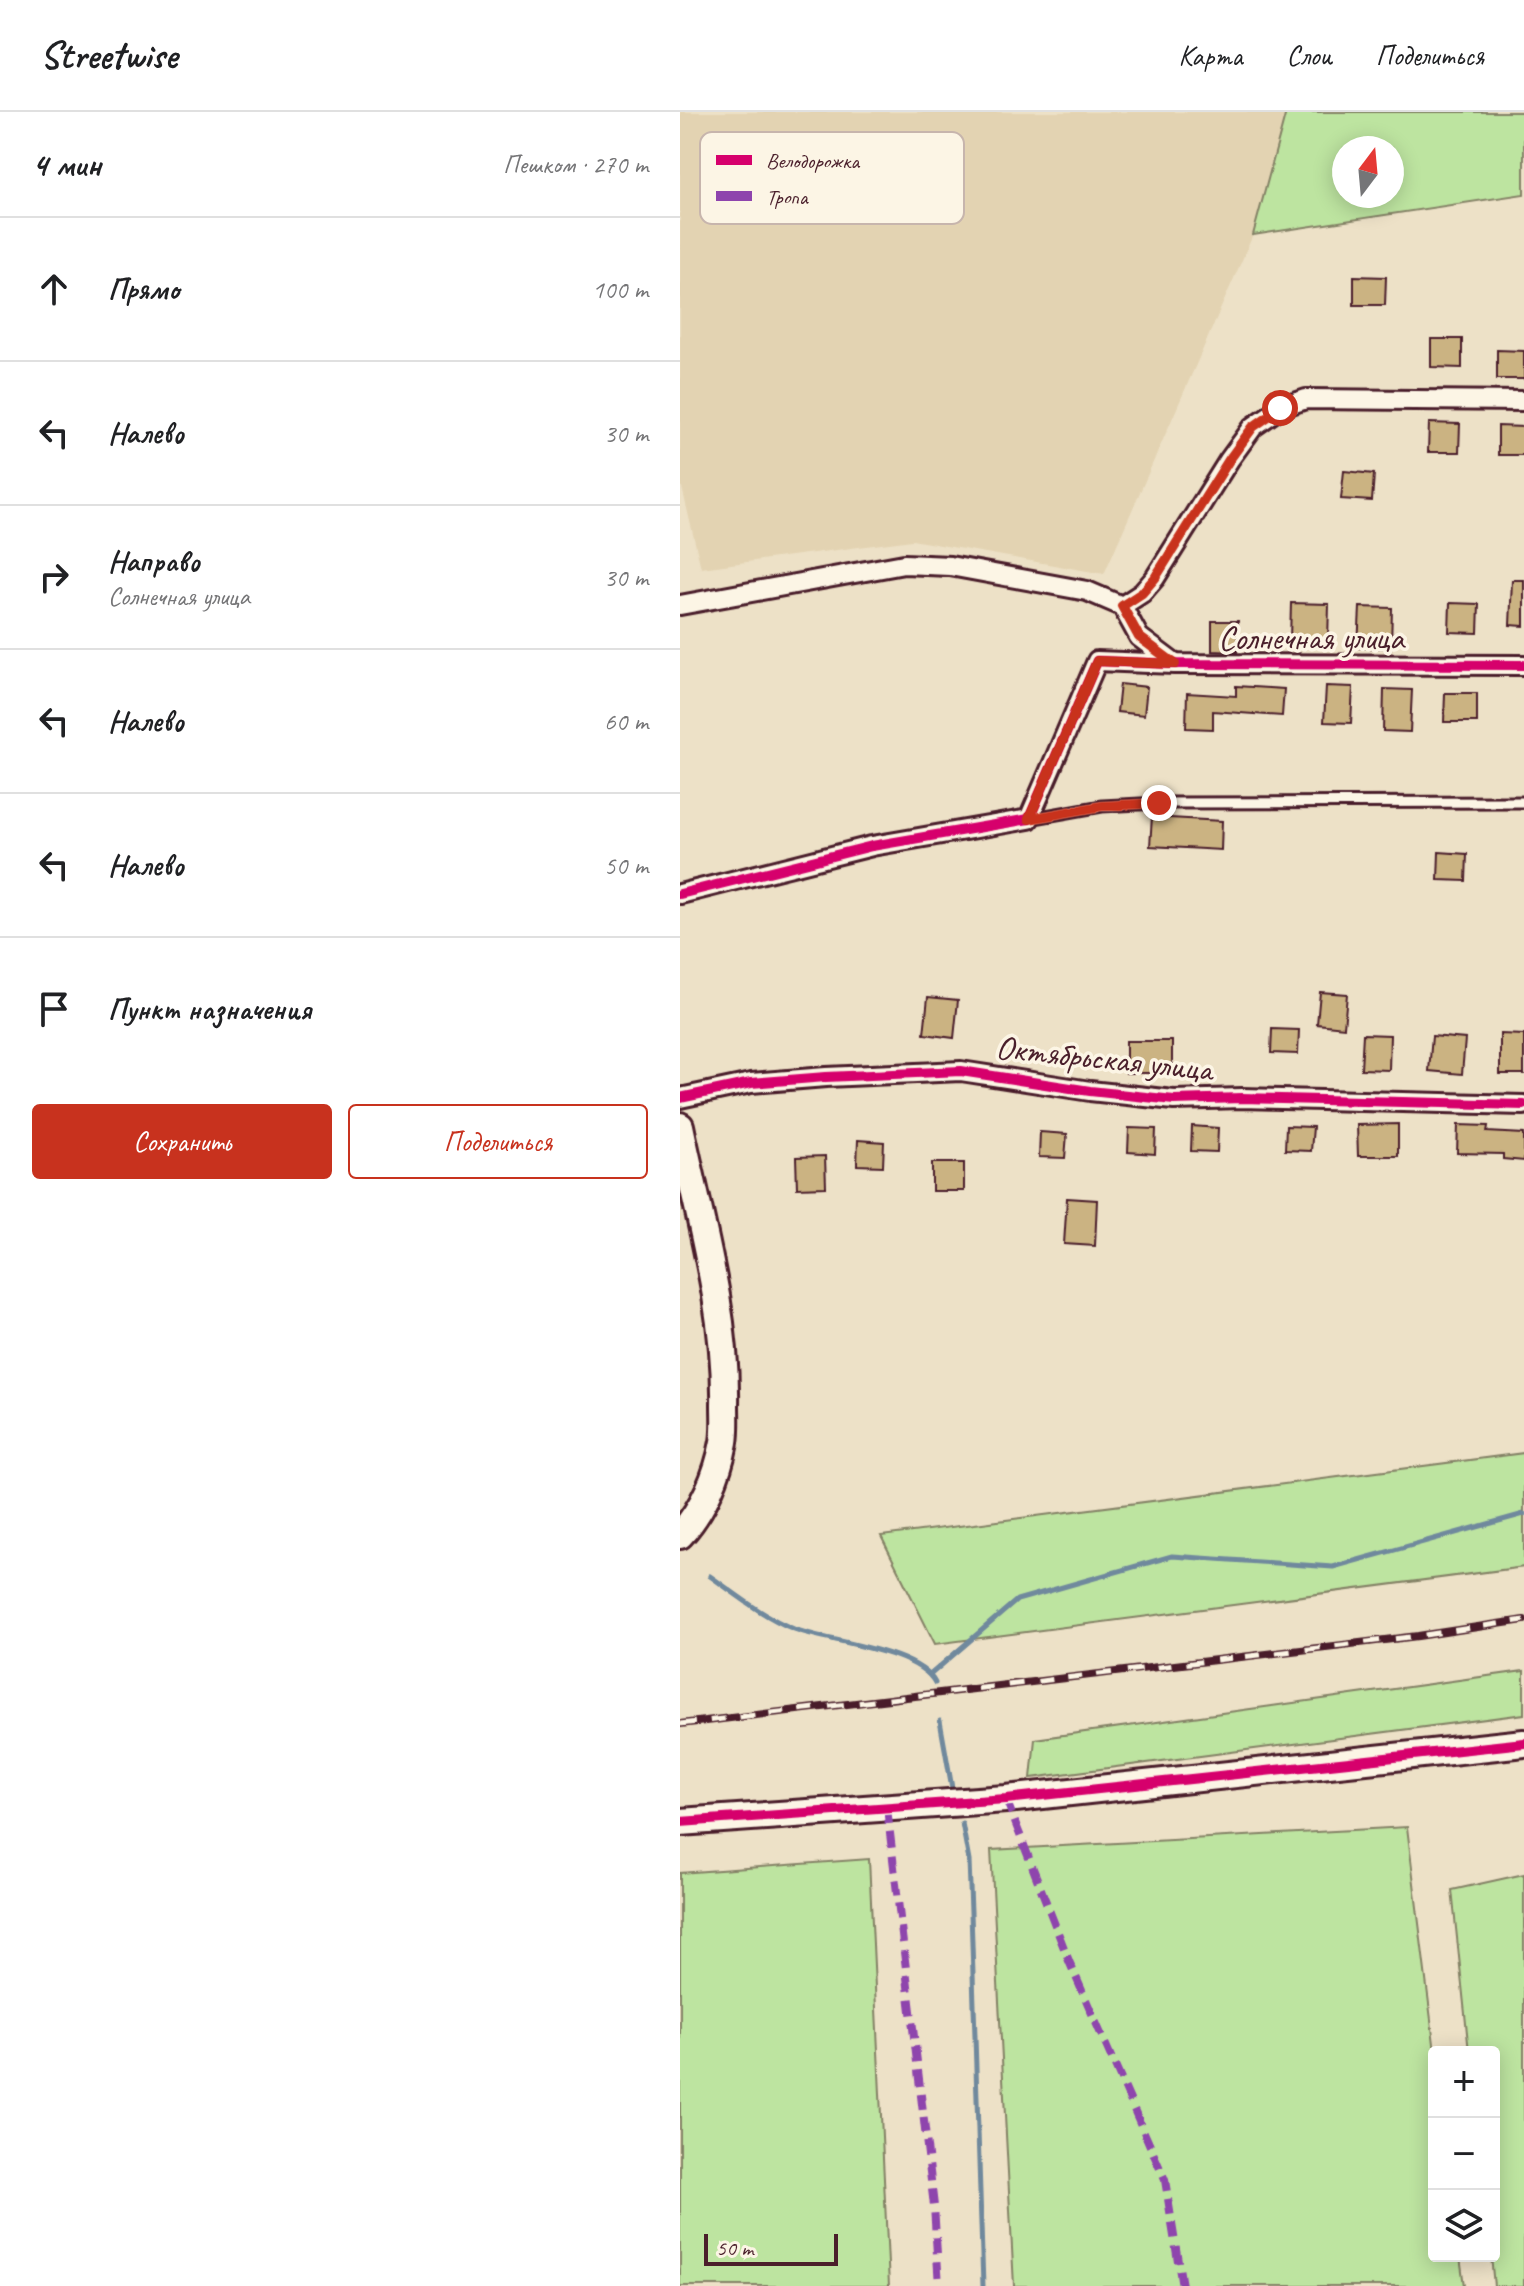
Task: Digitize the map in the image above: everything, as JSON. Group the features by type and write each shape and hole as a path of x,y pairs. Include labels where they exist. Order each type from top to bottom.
{"street":[{"path":"1122,606 1142,593 1155,578 1253,427 1280,408 1306,399 1524,401"},
{"path":"680,605 904,564 950,566 1087,591 1122,606 1139,637 1175,664"},
{"name":"Солнечная улица","path":"1029,819 1097,661 1524,665"},
{"path":"680,894 872,846 1029,819"},
{"name":"Октябрьская улица","path":"680,1098 751,1083 961,1071 1090,1091 1174,1100 1242,1098 1524,1105"},
{"path":"680,1126 715,1296 725,1372 724,1440 712,1485 680,1535"},
{"path":"680,1822 1006,1799 1524,1743"}],"lane":[{"path":"1029,819 1102,806 1159,803 1524,802"}],"shaded area":[{"path":"680,112 1286,112 1253,235 1104,574 912,540 701,568 680,479"}],"green space":[{"path":"1286,112 1524,112 1524,194 1253,235"},
{"path":"1524,1453 1524,1567 935,1644 881,1536"},
{"path":"1524,1671 1524,1714 1031,1778 1035,1739"},
{"path":"1407,1827 1434,2046 1428,2046 1428,2262 1461,2262 1464,2286 1014,2286 991,1850"},
{"path":"869,1859 889,2286 680,2286 680,1873"},
{"path":"1524,1874 1524,2286 1494,2286 1492,2262 1500,2262 1500,2046 1468,2046 1452,1890"}],"building":[{"path":"1354,276 1386,277 1385,305 1354,305"},
{"path":"1431,339 1462,339 1462,368 1431,367"},
{"path":"1497,350 1524,351 1524,379 1497,379"},
{"path":"1429,423 1460,424 1459,452 1428,452"},
{"path":"1498,426 1524,427 1524,455 1498,455"},
{"path":"1344,471 1374,474 1372,501 1341,499"},
{"path":"1512,580 1524,580 1524,626 1510,625"},
{"path":"1291,603 1329,604 1328,641 1290,640"},
{"path":"1450,603 1479,604 1478,633 1449,632"},
{"path":"1360,607 1392,608 1391,648 1358,648"},
{"path":"1212,621 1238,621 1237,652 1212,651"},
{"path":"1120,684 1147,687 1144,715 1117,712"},
{"path":"1236,686 1284,689 1282,716 1213,711 1213,729 1186,728 1187,693 1236,696"},
{"path":"1326,686 1353,687 1351,723 1324,722"},
{"path":"1384,689 1412,690 1410,732 1383,731"},
{"path":"1445,693 1477,693 1477,722 1444,722"},
{"path":"1152,817 1222,821 1221,850 1150,846"},
{"path":"1439,852 1467,854 1466,881 1438,880"},
{"path":"1320,992 1347,994 1344,1027 1317,1024"},
{"path":"928,997 958,1000 954,1038 924,1034"},
{"path":"1272,1029 1299,1030 1298,1054 1271,1053"},
{"path":"1363,1034 1390,1035 1389,1070 1361,1069"},
{"path":"1500,1034 1524,1035 1524,1074 1500,1074"},
{"path":"1432,1036 1465,1039 1462,1074 1429,1071"},
{"path":"1126,1041 1172,1041 1172,1073 1126,1073"},
{"path":"1398,1124 1398,1156 1358,1156 1357,1125"},
{"path":"1458,1125 1488,1126 1487,1132 1524,1134 1524,1161 1503,1159 1503,1154 1457,1153"},
{"path":"1192,1126 1218,1128 1217,1152 1191,1151"},
{"path":"1286,1126 1313,1127 1311,1151 1285,1150"},
{"path":"1129,1128 1156,1129 1155,1154 1128,1152"},
{"path":"1040,1132 1067,1134 1065,1158 1039,1157"},
{"path":"858,1140 884,1142 883,1166 857,1165"},
{"path":"825,1156 826,1187 797,1188 796,1157"},
{"path":"932,1163 964,1163 964,1191 932,1191"},
{"path":"1067,1198 1097,1200 1095,1246 1064,1244"}],"waterway":[{"path":"931,1674 1017,1600 1172,1556 1333,1567 1524,1514"},
{"path":"710,1576 783,1624 809,1634 893,1655 911,1662 935,1683"},
{"path":"940,1721 952,1788"},
{"path":"962,1823 969,1861 983,2286"}],"railway":[{"path":"680,1724 1418,1636 1524,1620"}],"marked path":[{"path":"1006,1799 1069,1961 1165,2180 1182,2286"},
{"path":"887,1808 934,2206 939,2286"}],"cycle path":[{"path":"680,894 872,846 1029,819 1097,661 1524,665"},
{"path":"680,1098 751,1083 961,1071 1090,1091 1174,1100 1242,1098 1524,1105"},
{"path":"680,1822 1006,1799 1524,1743"}],"route":[{"path":"1159,803 1102,806 1029,819 1097,661 1175,664 1139,637 1122,606 1142,593 1167,562 1229,460 1253,427 1280,408"}]}
